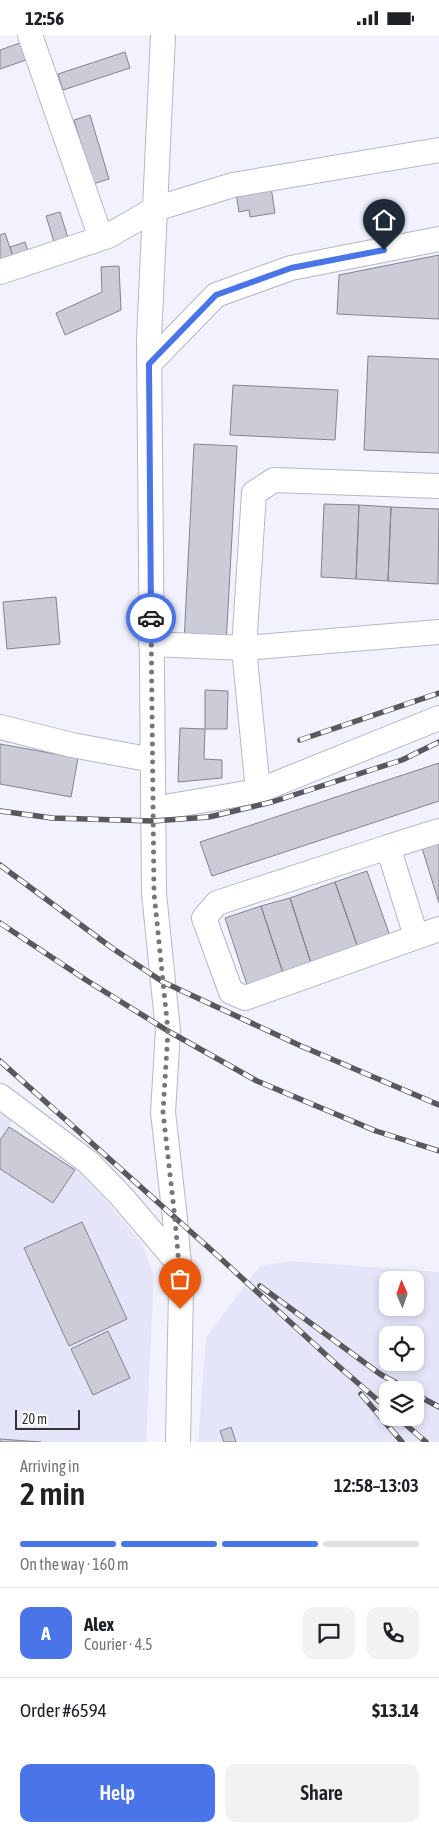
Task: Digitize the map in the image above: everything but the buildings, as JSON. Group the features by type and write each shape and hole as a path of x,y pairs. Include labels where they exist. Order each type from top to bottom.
{"street":[{"path":"30,35 101,238"},
{"path":"163,35 149,364 152,760 154,893 168,1031 163,1112 181,1289 178,1442"},
{"path":"0,272 108,236 155,209 232,185 439,150"},
{"path":"149,364 216,295 291,268 439,239"},
{"path":"258,791 244,648 254,493 274,480 439,486"},
{"path":"152,644 244,648 439,633"},
{"path":"153,809 258,791 439,718"},
{"path":"0,727 72,745 152,760"},
{"path":"439,831 218,903 204,918 231,992 245,998 439,929"},
{"path":"388,847 416,936"},
{"path":"0,1096 88,1162 122,1197 179,1264"}],"shaded area":[{"path":"0,1087 18,1109 10,1126 77,1170 104,1198 141,1242 154,1275 146,1442 0,1442"},
{"path":"292,1261 439,1272 439,1442 198,1442 206,1337 260,1266"}],"railway":[{"path":"300,740 439,693"},
{"path":"0,811 52,818 153,821 209,817 272,802 402,760 439,742"},
{"path":"0,865 112,948 163,982 301,1046 439,1105"},
{"path":"0,923 168,1031 257,1081 376,1131 439,1151"},
{"path":"0,1061 379,1401"},
{"path":"260,1286 380,1374 393,1381"},
{"path":"361,1394 402,1442"},
{"path":"424,1399 439,1407"},
{"path":"407,1426 426,1442"}],"way so far":[{"path":"151,618 154,893 168,1031 163,1112 175,1219 181,1289 180,1309"}],"route":[{"path":"151,618 149,364 216,295 291,268 384,250"}]}
